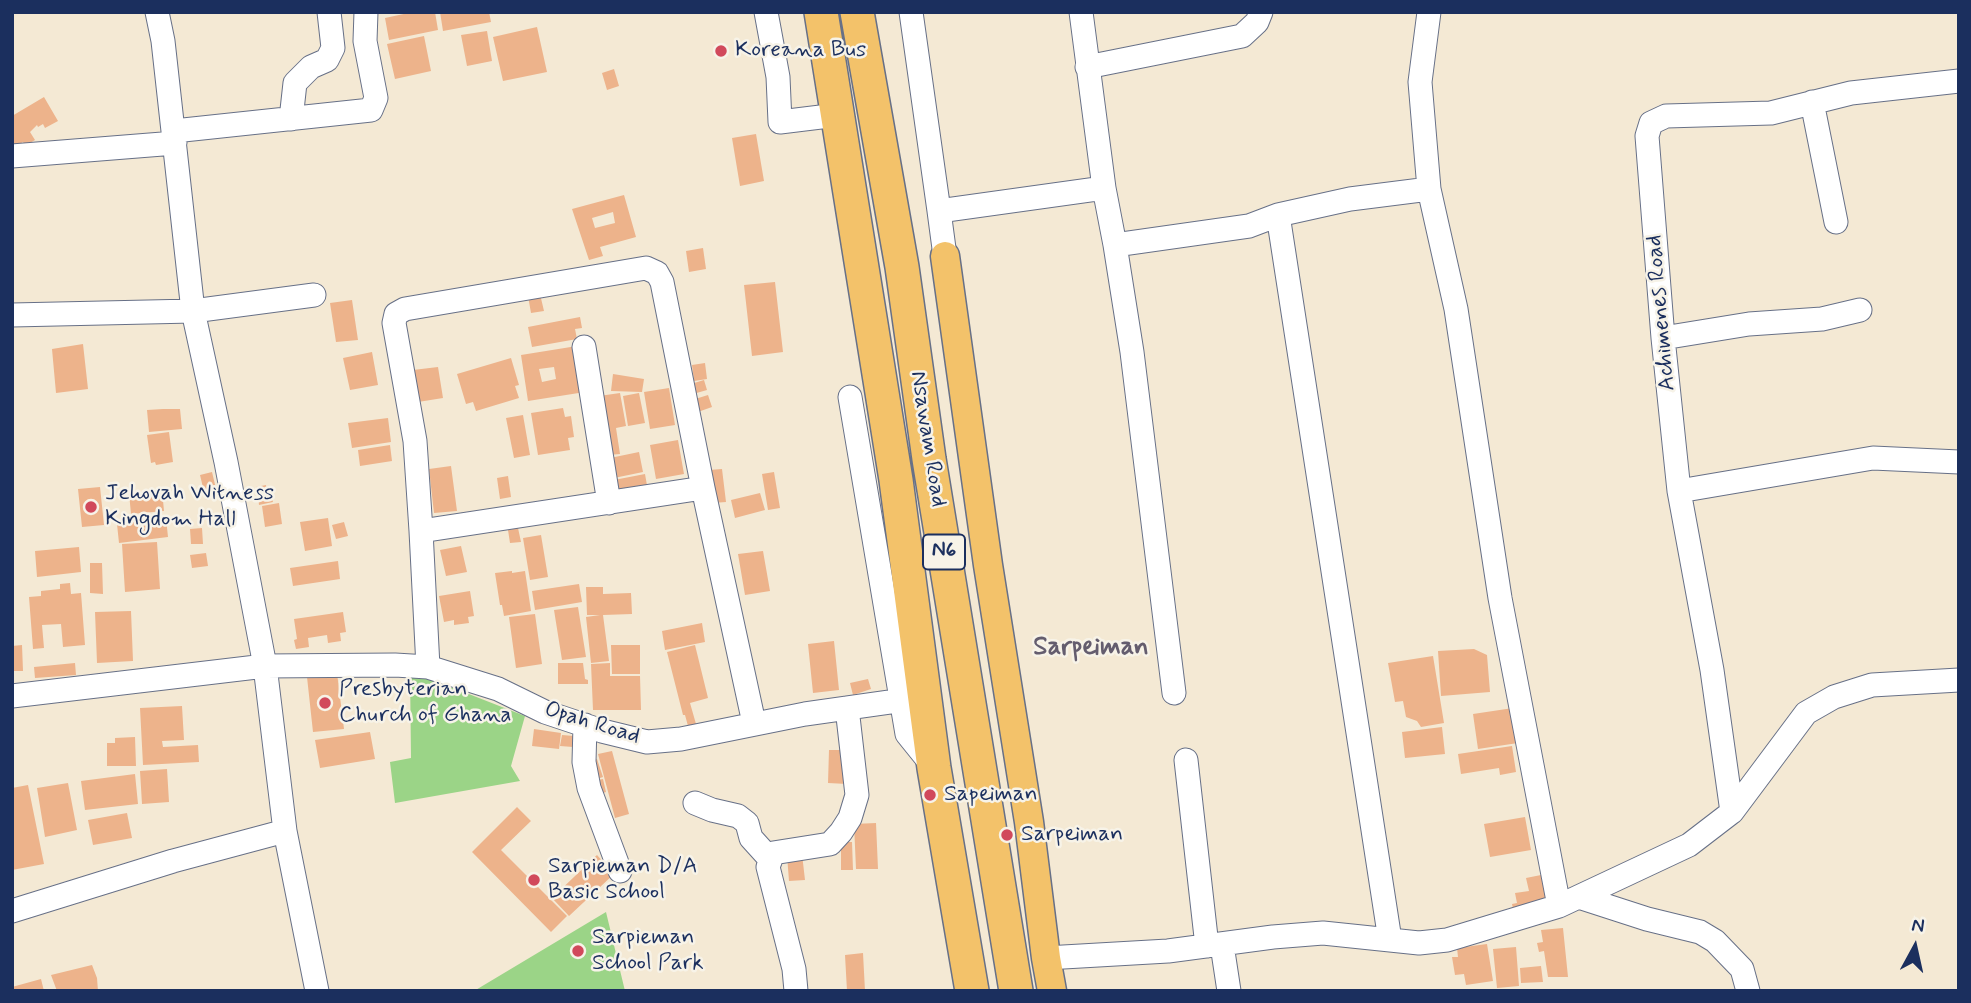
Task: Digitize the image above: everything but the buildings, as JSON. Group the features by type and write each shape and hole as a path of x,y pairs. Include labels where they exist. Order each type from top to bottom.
{"highway":[{"name":"Nsawam Road","path":"821,12 896,480 914,699 934,768 972,991"},
{"name":"Nsawam Road","path":"857,12 902,267 929,459 1016,991"}],"main road":[{"path":"945,256 1052,991"}],"street":[{"path":"157,12 163,41 193,311 226,462 265,666 285,831 317,991"},
{"path":"327,60 333,48 329,12"},
{"path":"12,156 371,110 376,98 365,41 366,12"},
{"path":"766,12 778,77 780,122 837,116"},
{"path":"911,12 945,256"},
{"path":"1081,12 1104,188 1132,352 1174,693"},
{"path":"1087,67 1242,36 1257,22 1261,12"},
{"path":"1429,12 1420,82 1429,189 1455,309 1500,598 1569,902"},
{"path":"291,119 295,83 311,67 365,41"},
{"name":"Achimenes Road","path":"1732,812 1712,670 1679,491 1663,338 1647,136 1651,123 1666,116 1771,113 1851,93 1959,81"},
{"path":"1812,102 1836,222"},
{"path":"939,211 1104,188"},
{"path":"1115,245 1250,226 1278,215 1350,199 1429,189"},
{"path":"1278,215 1390,940"},
{"path":"428,667 415,441 394,323 396,314 405,309 646,268 657,273 663,282 703,488 754,723"},
{"path":"12,315 193,311 314,295"},
{"path":"1663,338 1749,324 1822,319 1860,310"},
{"path":"584,347 608,503"},
{"path":"850,397 914,699"},
{"path":"1679,491 1873,458 1959,462"},
{"path":"421,531 703,488"},
{"name":"Opah Road","path":"12,696 265,666 428,667 498,690 545,712 647,742 681,739 754,723 914,699"},
{"path":"1046,958 1168,951 1324,933 1419,943 1447,940 1569,902 1689,845 1732,812 1806,713 1834,697 1872,685 1959,680"},
{"path":"796,991 794,969 768,867 773,853 830,844 850,818 857,795 848,708"},
{"path":"585,725 583,762 589,788 620,871"},
{"path":"1186,760 1215,946 1230,991"},
{"path":"695,803 738,816 747,823 751,838 770,859"},
{"path":"12,911 173,861 285,831"},
{"path":"1569,902 1700,932 1715,941 1742,969 1748,991"}],"green space":[{"path":"410,671 525,716 511,766 520,781 395,803 390,762 411,758"},
{"name":"Sarpieman School Park","path":"606,912 625,991 474,991"}],"place":[{"name":"Koreana Bus","path":"721,51"},
{"name":"Jehovah Witness Kingdom Hall","path":"91,507"},
{"name":"Presbyterian Church of Ghana","path":"325,703"},
{"name":"Sapeiman","path":"930,795"},
{"name":"Sarpeiman","path":"1007,835"},
{"name":"Sarpieman D/A Basic School","path":"534,880"},
{"name":"Sarpieman School Park","path":"578,951"}],"district":[{"name":"Sarpeiman","path":"1091,649"}]}
